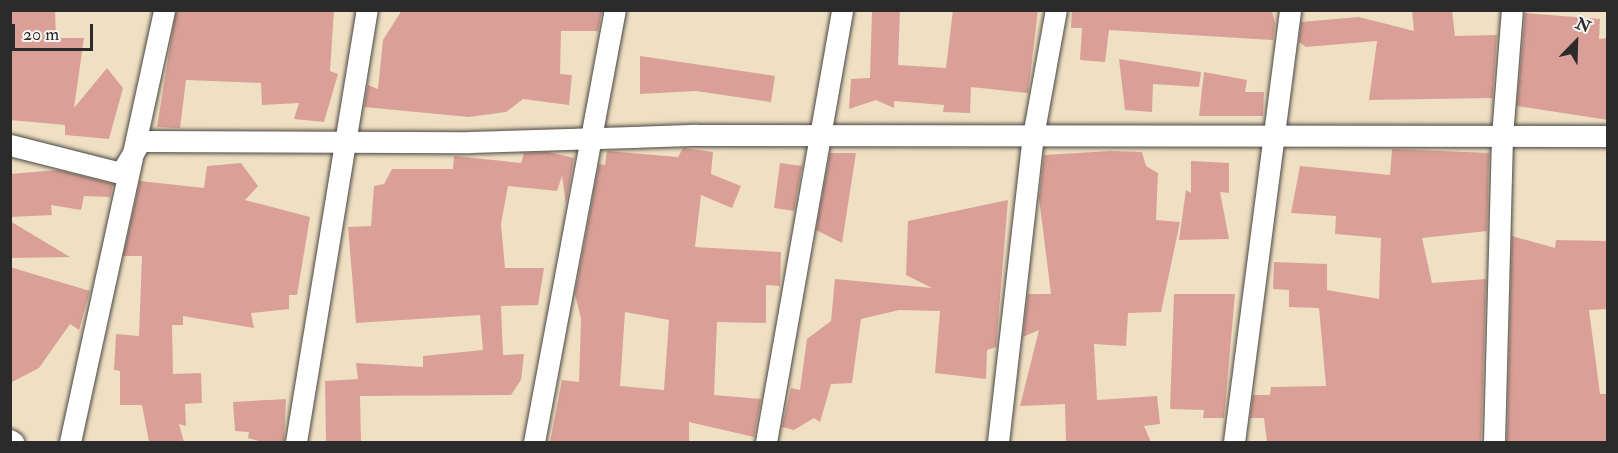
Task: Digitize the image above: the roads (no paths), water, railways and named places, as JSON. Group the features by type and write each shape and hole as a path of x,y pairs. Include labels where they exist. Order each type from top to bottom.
{"street":[{"path":"70,442 140,141 164,10"},
{"path":"296,442 367,10"},
{"path":"534,442 615,10"},
{"path":"766,442 842,10"},
{"path":"998,442 1033,136 1056,10"},
{"path":"1234,442 1278,136 1290,10"},
{"path":"1494,442 1502,136 1512,10"},
{"path":"140,141 1033,136 1608,136"},
{"path":"10,145 121,173 140,141"}]}
